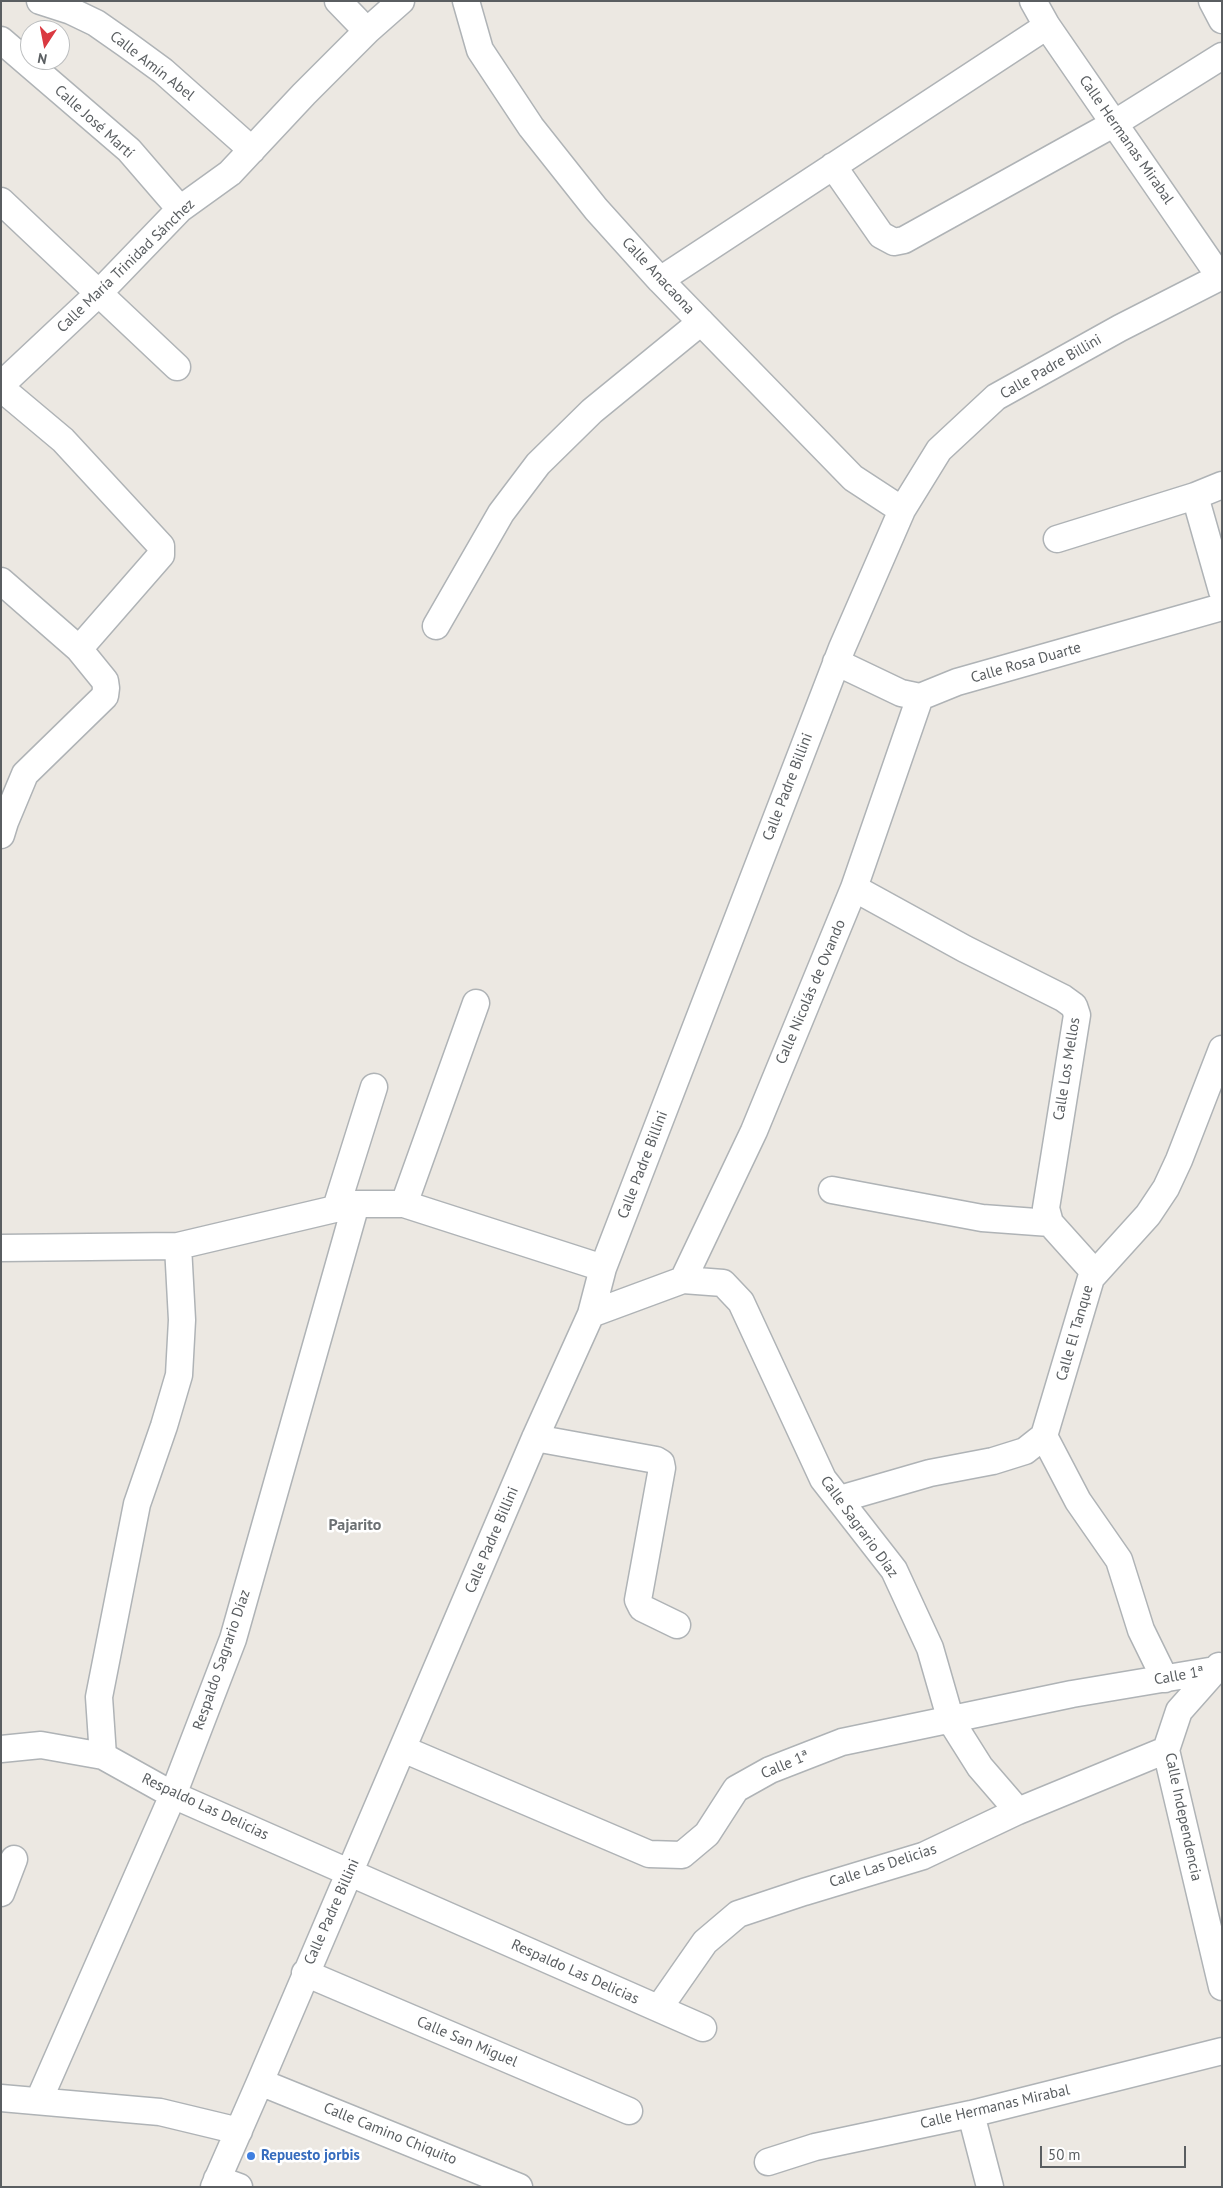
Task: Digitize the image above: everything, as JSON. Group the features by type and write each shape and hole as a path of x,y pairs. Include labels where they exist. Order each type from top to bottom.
{"street":[{"name":"Calle Amín Abel","path":"40,1 71,11 96,23 126,44 163,71 252,150"},
{"path":"338,1 368,31"},
{"name":"Calle María Trinidad Sánchez","path":"1,386 99,293 180,209 230,173 368,31 400,1"},
{"name":"Calle Anacaona","path":"466,1 480,50 531,127 596,209 660,280 853,478 902,510"},
{"name":"Calle Hermanas Mirabal","path":"1033,1 1046,26 1221,276"},
{"path":"1212,1 1222,20"},
{"path":"660,280 1046,26"},
{"name":"Calle José Martí","path":"1,40 128,150 180,209"},
{"path":"833,166 881,235 894,242 904,240 1115,124 1222,56"},
{"path":"1,201 177,368"},
{"name":"Calle Padre Billini","path":"223,2184 239,2131 305,1972 350,1873 535,1438 591,1314 603,1268 836,662 902,510 939,450 996,397 1120,328 1221,276"},
{"path":"436,626 501,513 538,464 592,411 701,322"},
{"path":"1,386 63,440 161,546 161,555 79,649"},
{"path":"1057,539 1195,496 1222,485"},
{"path":"1195,496 1222,591"},
{"path":"1,581 79,649 105,681 104,696 25,774 1,835"},
{"name":"Calle Rosa Duarte","path":"920,697 958,682 1222,607"},
{"path":"836,662 901,693 920,697"},
{"name":"Calle Nicolás de Ovando","path":"683,1280 754,1131 854,888 920,697"},
{"name":"Calle Los Mellos","path":"854,888 966,949 1064,998 1074,1006 1077,1015 1047,1195 1046,1208 1050,1223"},
{"path":"404,1204 476,1003"},
{"name":"Calle El Tanque","path":"1044,1436 1091,1278 1148,1215 1166,1188 1179,1160 1222,1050"},
{"name":"Respaldo Sagrario Díaz","path":"39,2100 173,1796 233,1639 346,1206 374,1086"},
{"path":"832,1190 982,1218 1050,1223 1095,1274"},
{"path":"1,1248 178,1246 346,1206 404,1204 603,1268"},
{"path":"103,1756 99,1697 137,1504 164,1426 179,1375 182,1320 178,1246"},
{"name":"Calle Sagrario Díaz","path":"591,1314 683,1280 724,1283 741,1302 823,1480 840,1499 894,1570 930,1648 951,1721 980,1768 1018,1811"},
{"path":"840,1499 930,1473 993,1460 1025,1451 1044,1436 1078,1501 1119,1560 1141,1630 1165,1679"},
{"path":"535,1438 656,1460 661,1463 662,1468 638,1600 642,1608 677,1625"},
{"name":"Calle 1ª","path":"403,1749 649,1854 682,1855 707,1834 736,1790 770,1770 842,1742 951,1721 1072,1694 1165,1679 1218,1667"},
{"name":"Calle Independencia","path":"1218,1667 1179,1711 1166,1750 1222,1987"},
{"name":"Respaldo Las Delicias","path":"1,1749 41,1745 103,1756 173,1796 703,2028"},
{"name":"Calle Las Delicias","path":"659,2008 705,1942 738,1914 923,1856 1018,1811 1166,1750"},
{"path":"1,1893 14,1859"},
{"name":"Calle San Miguel","path":"305,1972 629,2111"},
{"name":"Calle Hermanas Mirabal","path":"768,2162 815,2147 971,2114 1222,2051"},
{"name":"Calle Camino Chiquito","path":"260,2082 519,2187"},
{"path":"1,2098 160,2112 239,2131"},
{"path":"971,2114 990,2187"}],"place":[{"name":"Repuesto jorbis","path":"251,2156"}],"district":[{"name":"Pajarito","path":"355,1525"}]}
